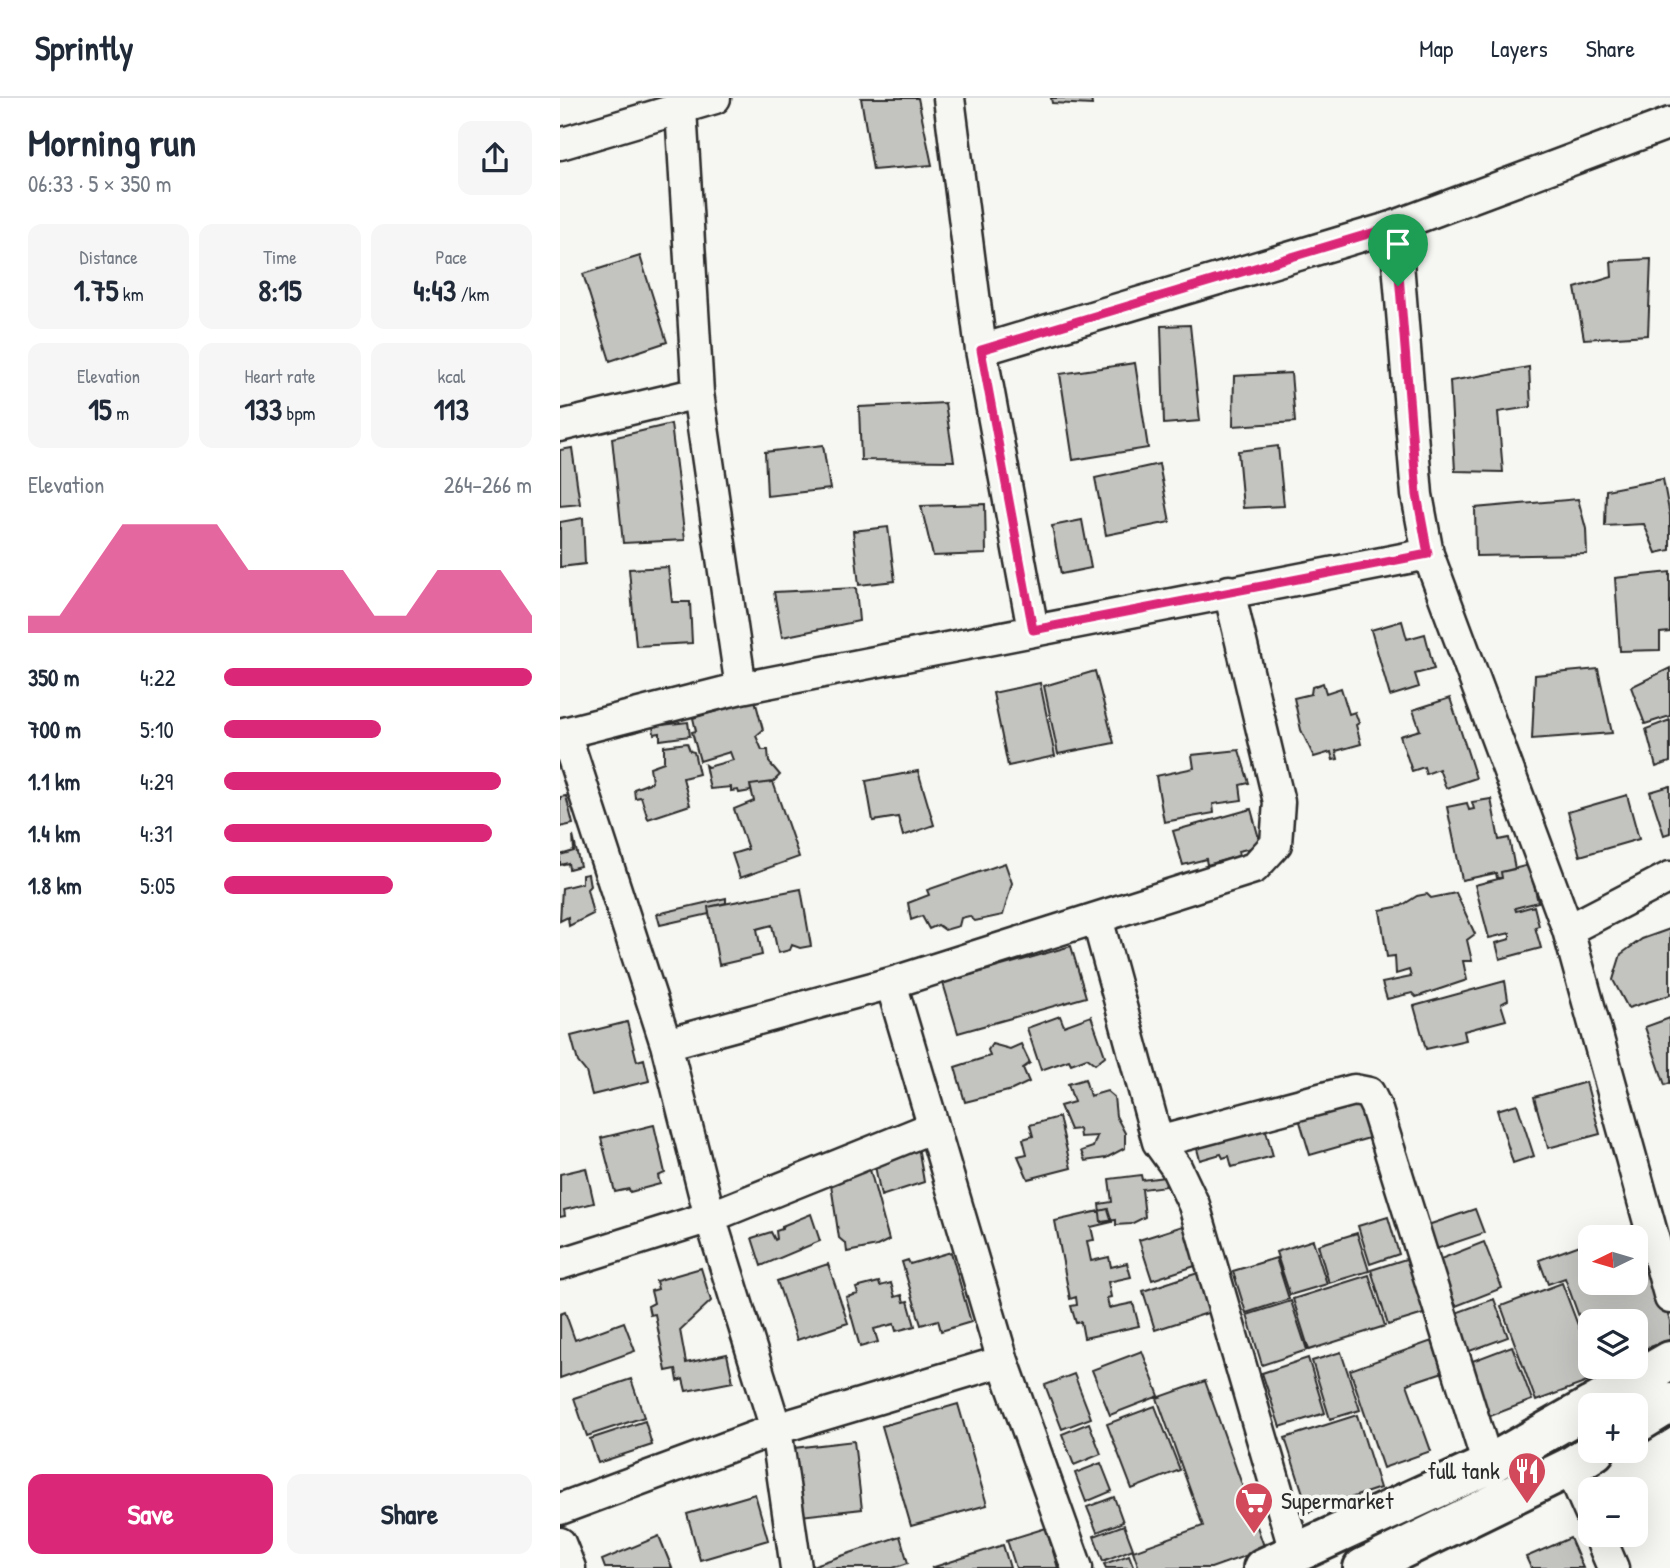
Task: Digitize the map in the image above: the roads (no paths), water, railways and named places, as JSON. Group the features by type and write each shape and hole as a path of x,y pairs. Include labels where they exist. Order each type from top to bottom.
{"main road":[{"path":"1615,1393 1670,1361"},
{"path":"1648,1417 1670,1403"},
{"path":"1280,1561 1489,1465 1578,1414"},
{"path":"1363,1568 1578,1461"}],"street":[{"path":"560,144 715,98"},
{"path":"949,98 981,350 1033,630"},
{"path":"681,109 698,393 741,688"},
{"path":"981,350 1395,226 1670,123"},
{"path":"1395,226 1417,495 1428,554 1568,930 1670,1298"},
{"path":"560,426 698,393"},
{"path":"796,1568 776,1429 710,1217 666,1044 563,733 741,688 1428,554"},
{"path":"666,1044 891,983 1254,868 1276,844 1279,802 1229,591"},
{"path":"1568,930 1670,877"},
{"path":"1097,918 1157,1142 1177,1167 1194,1205 1280,1561"},
{"path":"891,983 1003,1360 1077,1568"},
{"path":"1157,1142 1354,1090 1368,1093 1376,1107 1489,1465"},
{"path":"560,1264 710,1217 933,1127"},
{"path":"560,1509 776,1429 1003,1360"},
{"path":"560,1543 570,1568"},
{"path":"1604,1547 1614,1568"}],"place":[{"name":"full tank","path":"1527,1505"},
{"name":"Supermarket","path":"1254,1535"}]}
